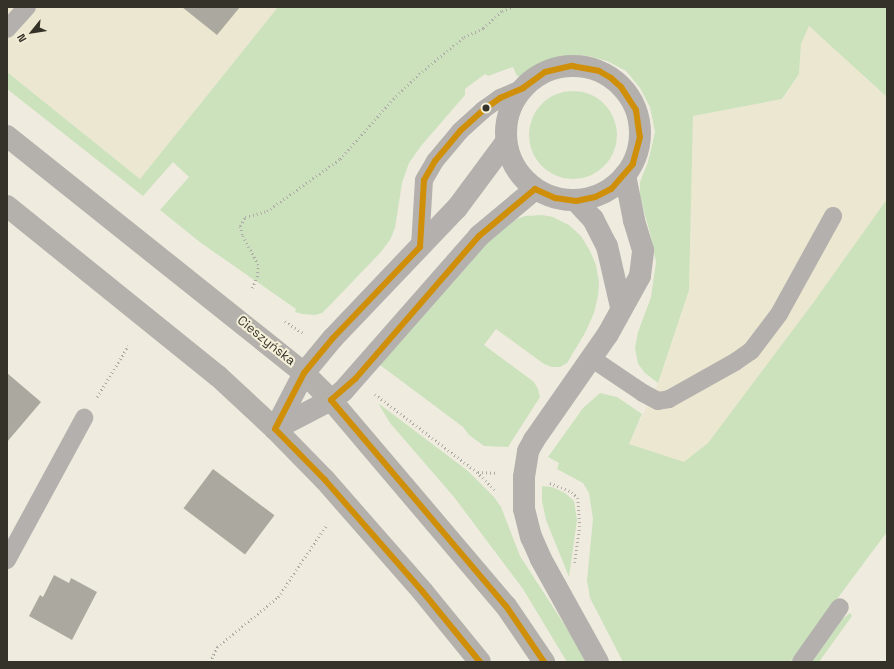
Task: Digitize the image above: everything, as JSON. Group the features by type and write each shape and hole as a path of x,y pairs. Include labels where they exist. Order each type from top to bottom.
{"main road":[{"name":"Cieszyńska","path":"7,136 304,373 331,400 506,606 544,662"},
{"path":"7,206 218,376 275,428 326,480 423,592 480,662"}],"street":[{"path":"565,67 585,67 599,71 611,78 621,87 629,98 636,110 639,124 640,137 638,151 633,164 625,175 606,192 594,197 576,201 555,198 535,189 521,176 514,166 506,142 506,123 512,104 523,88 545,72 565,67"},
{"path":"275,428 304,373 334,338 457,208 506,142"},
{"path":"598,662 539,553 527,524 523,498 525,464 528,451 534,440 608,334 621,307 640,276 643,250 634,220 625,175"},
{"path":"275,428 331,400 355,379 479,236 535,189"},
{"path":"576,201 593,219 607,246 621,307"}],"lane":[{"path":"7,29 27,7"},
{"path":"420,247 424,180 435,161 460,130 483,110 500,98 523,88"},
{"path":"591,358 643,393 658,401 669,399 735,362 751,351 779,314 833,216"},
{"path":"7,560 84,418"},
{"path":"801,662 840,607"}],"path":[{"path":"252,288 257,277 258,265 242,235 240,226 245,217 267,211 340,159 393,99 419,74 464,37 483,28 502,11 512,7"},
{"path":"532,7 551,7"},
{"path":"84,418 128,346"},
{"path":"210,662 217,647 278,597 331,519"}],"shaded area":[{"path":"7,7 278,7 140,179 7,72"},
{"path":"809,26 887,97 887,199 813,303 708,443 684,463 629,444 658,383 689,290 693,116 783,99 799,74 801,44"}],"green space":[{"path":"278,7 887,7 887,97 809,26 801,44 799,74 782,99 693,116 689,290 658,383 645,373 638,364 635,348 638,332 651,297 656,262 640,197 640,182 648,162 655,132 650,107 640,88 626,71 607,61 588,56 571,55 555,58 535,66 522,76 517,76 513,67 488,76 485,74 465,89 465,95 421,146 409,163 402,183 395,228 390,240 380,253 322,313 315,315 295,312 296,309 201,243 160,210 189,177 173,162 143,196 7,89 7,72 140,179"},
{"path":"573,91 590,94 598,98 610,110 614,118 617,135 614,152 610,160 598,172 590,176 573,179 556,176 548,172 536,160 532,152 529,135 532,118 536,110 548,98 556,94"},
{"path":"887,199 887,532 790,662 623,662 590,598 587,580 593,519 589,493 583,483 557,469 559,463 548,457 583,408 600,393 617,397 642,414 629,444 684,462 708,443 813,303"},
{"path":"542,215 553,217 569,225 581,236 590,251 596,265 599,282 598,296 594,313 585,333 567,363 560,367 552,367 544,364 496,329 484,345 534,382 540,397 508,447 484,446 469,435 463,427 380,365 497,232 511,221 525,216"},
{"path":"378,403 468,471 494,497 501,507 520,556 577,644 586,662 567,662 523,589 454,497 390,423"},
{"path":"542,486 552,487 565,493 574,501 577,520 569,577 546,520 542,501"},
{"path":"850,613 852,616 819,662 812,662 842,619"}],"building":[{"path":"182,7 240,7 217,35"},
{"path":"7,373 41,402 7,442"},
{"path":"213,469 274,515 245,554 184,508"},
{"path":"54,575 69,583 71,578 97,592 72,640 29,616 40,595 43,597"}],"transit line":[{"path":"480,662 423,592 325,480 275,429 304,373 333,338 420,247 424,180 435,161 460,131 483,110 500,98 523,88 545,72 572,66 599,71 611,78 621,87 636,110 640,137 633,164 611,189 595,197 576,201 555,198 535,189 479,236 355,379 331,400 506,606 544,662"}]}
